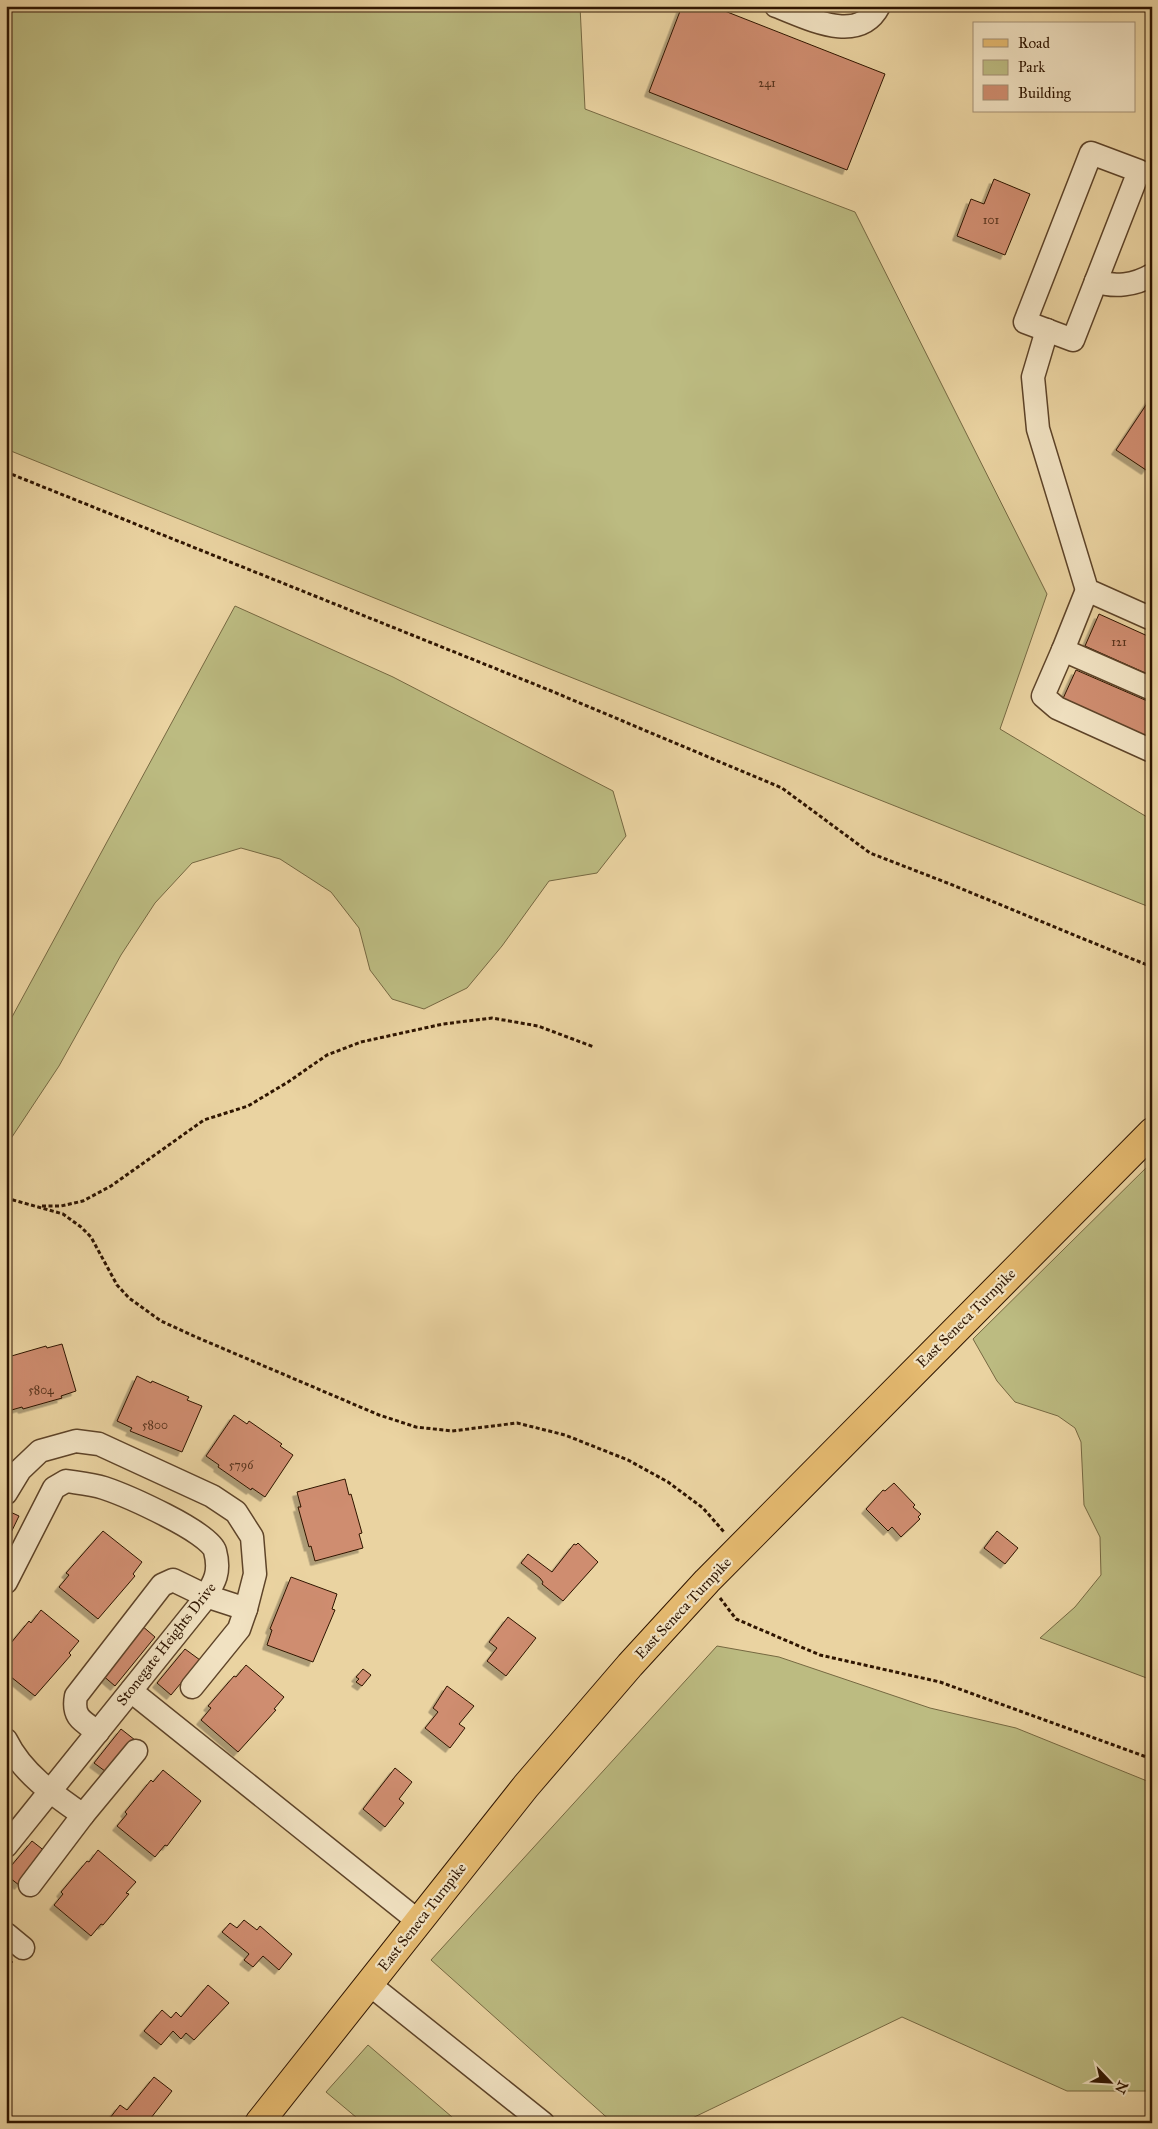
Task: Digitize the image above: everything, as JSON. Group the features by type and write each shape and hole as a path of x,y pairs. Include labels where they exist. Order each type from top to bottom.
{"main road":[{"name":"East Seneca Turnpike","path":"259,2123 526,1786 630,1665 739,1549 1152,1132"}],"street":[{"path":"776,6 829,26 845,27 862,24 875,14 879,6"},
{"path":"1091,152 1139,171 1073,340 1047,330 1025,322 1091,152"},
{"path":"1096,281 1116,286 1146,278 1152,274"},
{"path":"1047,330 1033,377 1038,429 1087,590 1043,696 1057,708 1152,751"},
{"path":"1087,590 1152,619"},
{"path":"1063,650 1152,689"},
{"path":"6,1493 20,1470 40,1451 76,1441 99,1444 212,1496 236,1512 252,1537 255,1574 239,1629 192,1687"},
{"path":"6,1582 54,1488 61,1484 49,1449"},
{"name":"Stonegate Heights Drive","path":"6,1846 206,1596 217,1578 215,1550 205,1536 177,1520 103,1487 66,1481 61,1484"},
{"path":"98,1732 78,1717 74,1706 76,1696 162,1585 173,1580 206,1596 246,1609"},
{"path":"131,1691 418,1921"},
{"path":"6,1740 12,1752 49,1792 83,1815"},
{"path":"30,1885 83,1815 136,1751"},
{"path":"369,1984 543,2123"}],"path":[{"path":"6,472 558,694 782,788 870,853 1152,966"},
{"path":"38,1206 61,1206 83,1201 97,1194 204,1120 248,1106 288,1082 327,1054 361,1042 443,1024 492,1018 538,1026 594,1047"},
{"path":"6,1198 63,1214 81,1227 91,1237 117,1285 130,1298 161,1321 379,1414 416,1427 452,1431 517,1423 565,1435 628,1460 668,1482 703,1508 739,1549"},
{"path":"708,1581 736,1619 820,1654 940,1682 1152,1759"}],"green space":[{"path":"6,6 580,6 585,109 855,212 1047,594 1000,729 1152,820 1152,908 550,669 6,449"},
{"path":"235,606 393,677 613,791 626,836 597,873 549,881 502,946 467,988 424,1009 392,999 370,970 359,928 331,892 280,859 241,848 192,863 155,903 121,955 59,1066 6,1146 6,1028"},
{"path":"1152,1162 1152,1680 1040,1638 1075,1607 1101,1575 1100,1537 1084,1505 1081,1442 1075,1428 1058,1416 1015,1402 997,1381 973,1339"},
{"path":"717,1646 779,1657 930,1708 1016,1728 1152,1783 1152,2091 1067,2091 902,2017 682,2123 613,2123 431,1960"},
{"path":"368,2045 459,2123 363,2123 326,2092"}],"building":[{"path":"682,6 712,6 885,74 847,170 649,92"},
{"path":"994,179 1030,194 1005,255 957,236 971,199 984,204"},
{"path":"1152,396 1152,462 1146,470 1116,450"},
{"path":"1099,614 1152,638 1152,676 1085,646"},
{"path":"1076,670 1152,703 1152,744 1061,703"},
{"path":"62,1344 76,1391 61,1396 62,1398 23,1409 22,1407 8,1411 6,1404 8,1357 46,1346 47,1348"},
{"path":"137,1376 189,1397 187,1400 202,1406 182,1452 130,1431 132,1428 117,1421"},
{"path":"234,1415 247,1424 249,1421 282,1444 280,1446 293,1455 265,1497 252,1488 251,1490 218,1467 219,1465 206,1456"},
{"path":"345,1479 362,1533 359,1534 363,1548 315,1561 311,1546 309,1547 298,1507 301,1507 297,1492"},
{"path":"894,1483 921,1514 918,1517 920,1519 901,1537 892,1527 888,1531 866,1509 883,1490 885,1491"},
{"path":"6,1510 19,1516 6,1543"},
{"path":"103,1531 142,1562 133,1574 135,1576 98,1619 59,1587 69,1575 66,1573"},
{"path":"997,1531 1018,1548 1005,1564 984,1548"},
{"path":"578,1543 598,1562 563,1601 542,1584 543,1582 540,1578 521,1563 528,1554 552,1572 574,1544"},
{"path":"291,1577 337,1594 332,1609 335,1610 313,1662 267,1645 272,1630 270,1629"},
{"path":"41,1610 79,1641 69,1653 71,1655 35,1696 6,1673 6,1649 29,1621 31,1623"},
{"path":"508,1617 536,1638 506,1676 487,1661 497,1648 489,1642"},
{"path":"141,1625 155,1637 115,1686 101,1674"},
{"path":"185,1649 200,1660 171,1695 157,1683"},
{"path":"246,1665 284,1697 274,1709 276,1710 238,1752 201,1720 211,1708 208,1706"},
{"path":"363,1669 371,1675 362,1686 356,1682 359,1679 356,1677"},
{"path":"447,1686 474,1706 459,1724 465,1728 450,1748 425,1728 438,1712 433,1708"},
{"path":"121,1729 135,1740 109,1774 94,1763"},
{"path":"395,1768 412,1782 399,1799 404,1803 385,1827 363,1809"},
{"path":"163,1770 201,1801 167,1846 165,1845 155,1857 117,1826 127,1814 125,1812 151,1780 153,1782"},
{"path":"32,1841 46,1852 19,1885 6,1875 6,1872"},
{"path":"98,1850 136,1882 126,1893 129,1894 103,1925 101,1924 91,1936 54,1905 63,1894 61,1892"},
{"path":"244,1920 257,1930 260,1926 292,1954 279,1970 263,1956 253,1967 244,1960 249,1954 222,1932 230,1923 237,1928"},
{"path":"6,1955 13,1962 6,1969"},
{"path":"208,1985 229,2003 194,2040 186,2033 181,2039 173,2031 161,2045 144,2031 162,2010 171,2018 176,2012 181,2017"},
{"path":"154,2077 172,2091 147,2123 116,2123 110,2118 120,2105 127,2110"}]}
